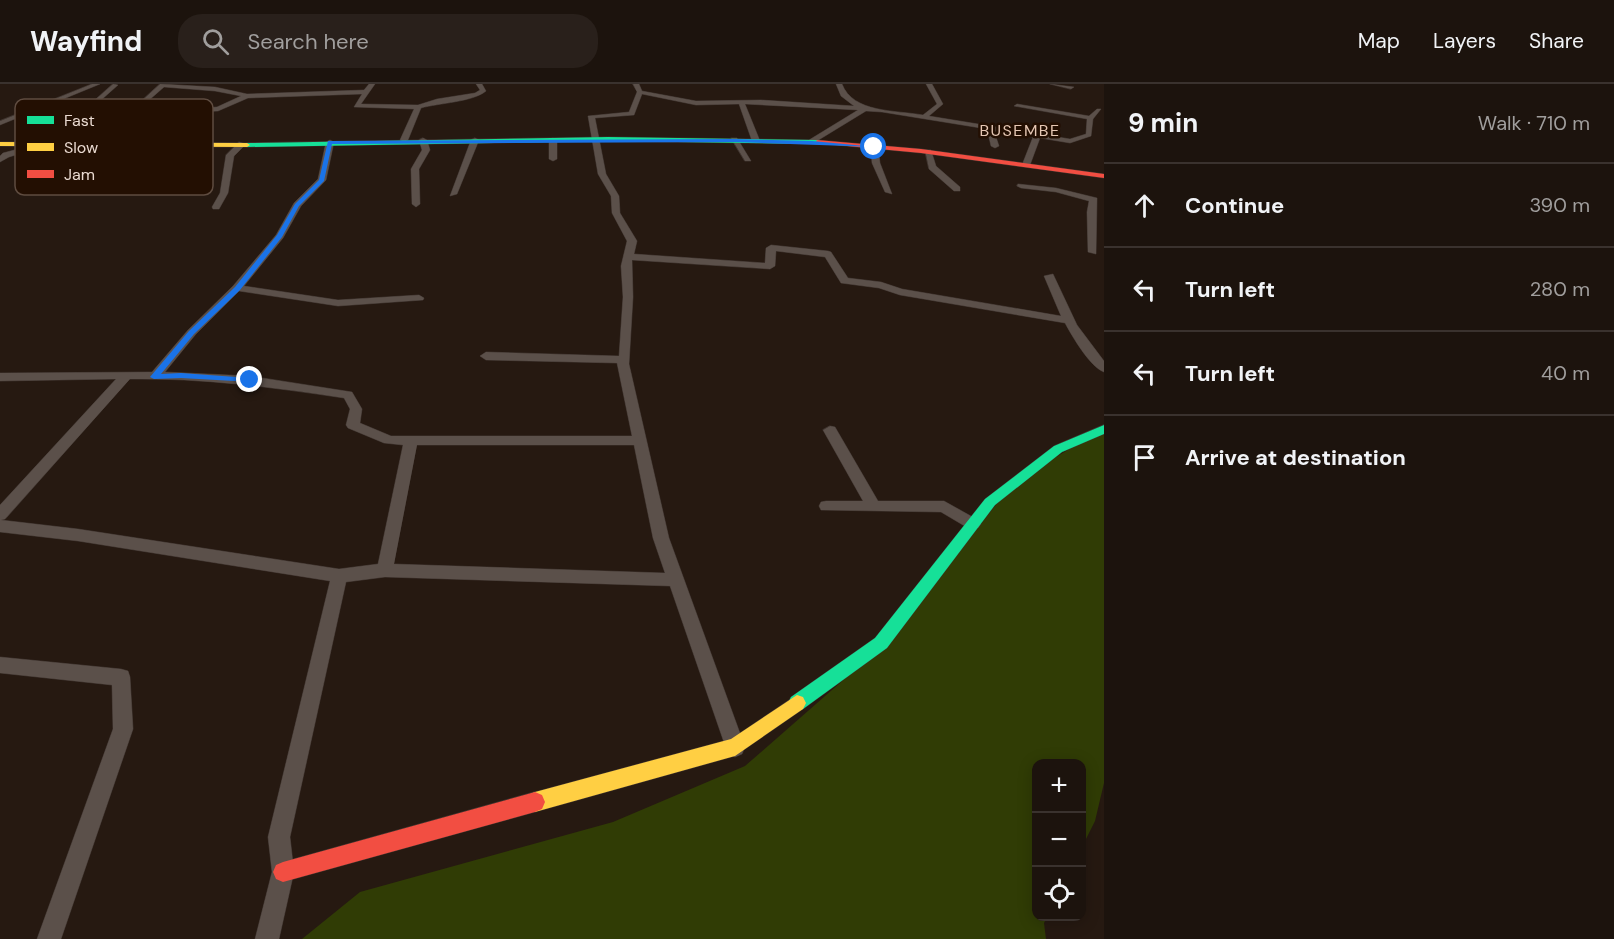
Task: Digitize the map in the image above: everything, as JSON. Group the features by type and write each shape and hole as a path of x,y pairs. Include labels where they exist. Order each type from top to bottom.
{"street":[{"path":"60,99 97,84"},
{"path":"268,94 273,84"},
{"path":"372,84 356,106 417,107 426,103 477,95 483,91 479,84"},
{"path":"636,84 640,92 638,103 632,114 591,116 602,174 615,196 616,213 632,241 626,266 628,297 623,364 661,538 735,747"},
{"path":"839,84 843,95 863,110"},
{"path":"925,116 940,104 929,84"},
{"path":"1053,84 1071,87"},
{"path":"99,99 115,85"},
{"path":"147,99 164,85 214,89 247,96 364,92"},
{"path":"640,92 684,102 742,104 747,101 882,110 1070,141 1089,135 1090,117"},
{"path":"213,109 247,96"},
{"path":"742,104 756,141"},
{"path":"1017,106 1090,117 1099,110"},
{"path":"404,140 417,107"},
{"path":"812,142 863,110"},
{"path":"0,123 15,117"},
{"path":"990,128 994,146"},
{"path":"1026,165 1037,136"},
{"path":"213,144 404,140 812,142 928,152 1104,176"},
{"path":"416,204 415,169 426,150 423,140"},
{"path":"453,194 475,140"},
{"path":"553,140 553,159"},
{"path":"734,140 748,159"},
{"path":"154,377 192,332 237,288 280,236 297,205 322,180 330,142"},
{"path":"0,144 15,144"},
{"path":"216,207 224,193 230,155 242,144"},
{"path":"874,147 876,162 889,192"},
{"path":"0,160 15,152"},
{"path":"928,152 932,167 957,189"},
{"path":"1056,190 1064,170"},
{"path":"1021,186 1056,190 1095,200 1091,212 1093,252"},
{"path":"628,257 770,266 771,248 828,254 845,281 881,285 900,292 1067,320"},
{"path":"1049,276 1067,320 1083,346 1104,368"},
{"path":"237,288 338,303 419,298"},
{"path":"486,356 625,360"},
{"path":"0,377 181,375 250,380 348,395 356,409 352,425 389,440 639,441"},
{"path":"0,515 125,376"},
{"path":"283,872 735,747 881,643 990,502 1058,449 1104,429"},
{"path":"830,430 873,506"},
{"path":"385,570 411,441"},
{"path":"826,506 944,507 973,524"},
{"path":"0,526 78,535 339,576 385,570 676,580"},
{"path":"267,939 283,872 279,837 339,576"},
{"path":"0,665 121,677 123,729 49,939"}],"green space":[{"path":"1104,428 1104,783 1095,821 1086,839 1086,759 1032,759 1032,921 1045,921 1046,939 302,939 360,892 613,822 745,766 889,640 1013,483"}],"traffic: fast":[{"path":"247,145 608,139 817,142"},
{"path":"797,703 881,643 990,502 1058,449 1104,429"}],"traffic: slow":[{"path":"0,144 15,144"},
{"path":"213,145 247,145"},
{"path":"535,802 735,747 797,703"}],"traffic: jam":[{"path":"817,142 921,151 1104,176"},
{"path":"283,872 535,802"}],"district":[{"name":"BUSEMBE","path":"1020,130"}],"route":[{"path":"250,380 181,375 154,377 192,332 237,288 280,236 297,205 322,180 330,142 734,140 812,142 874,147"}]}
